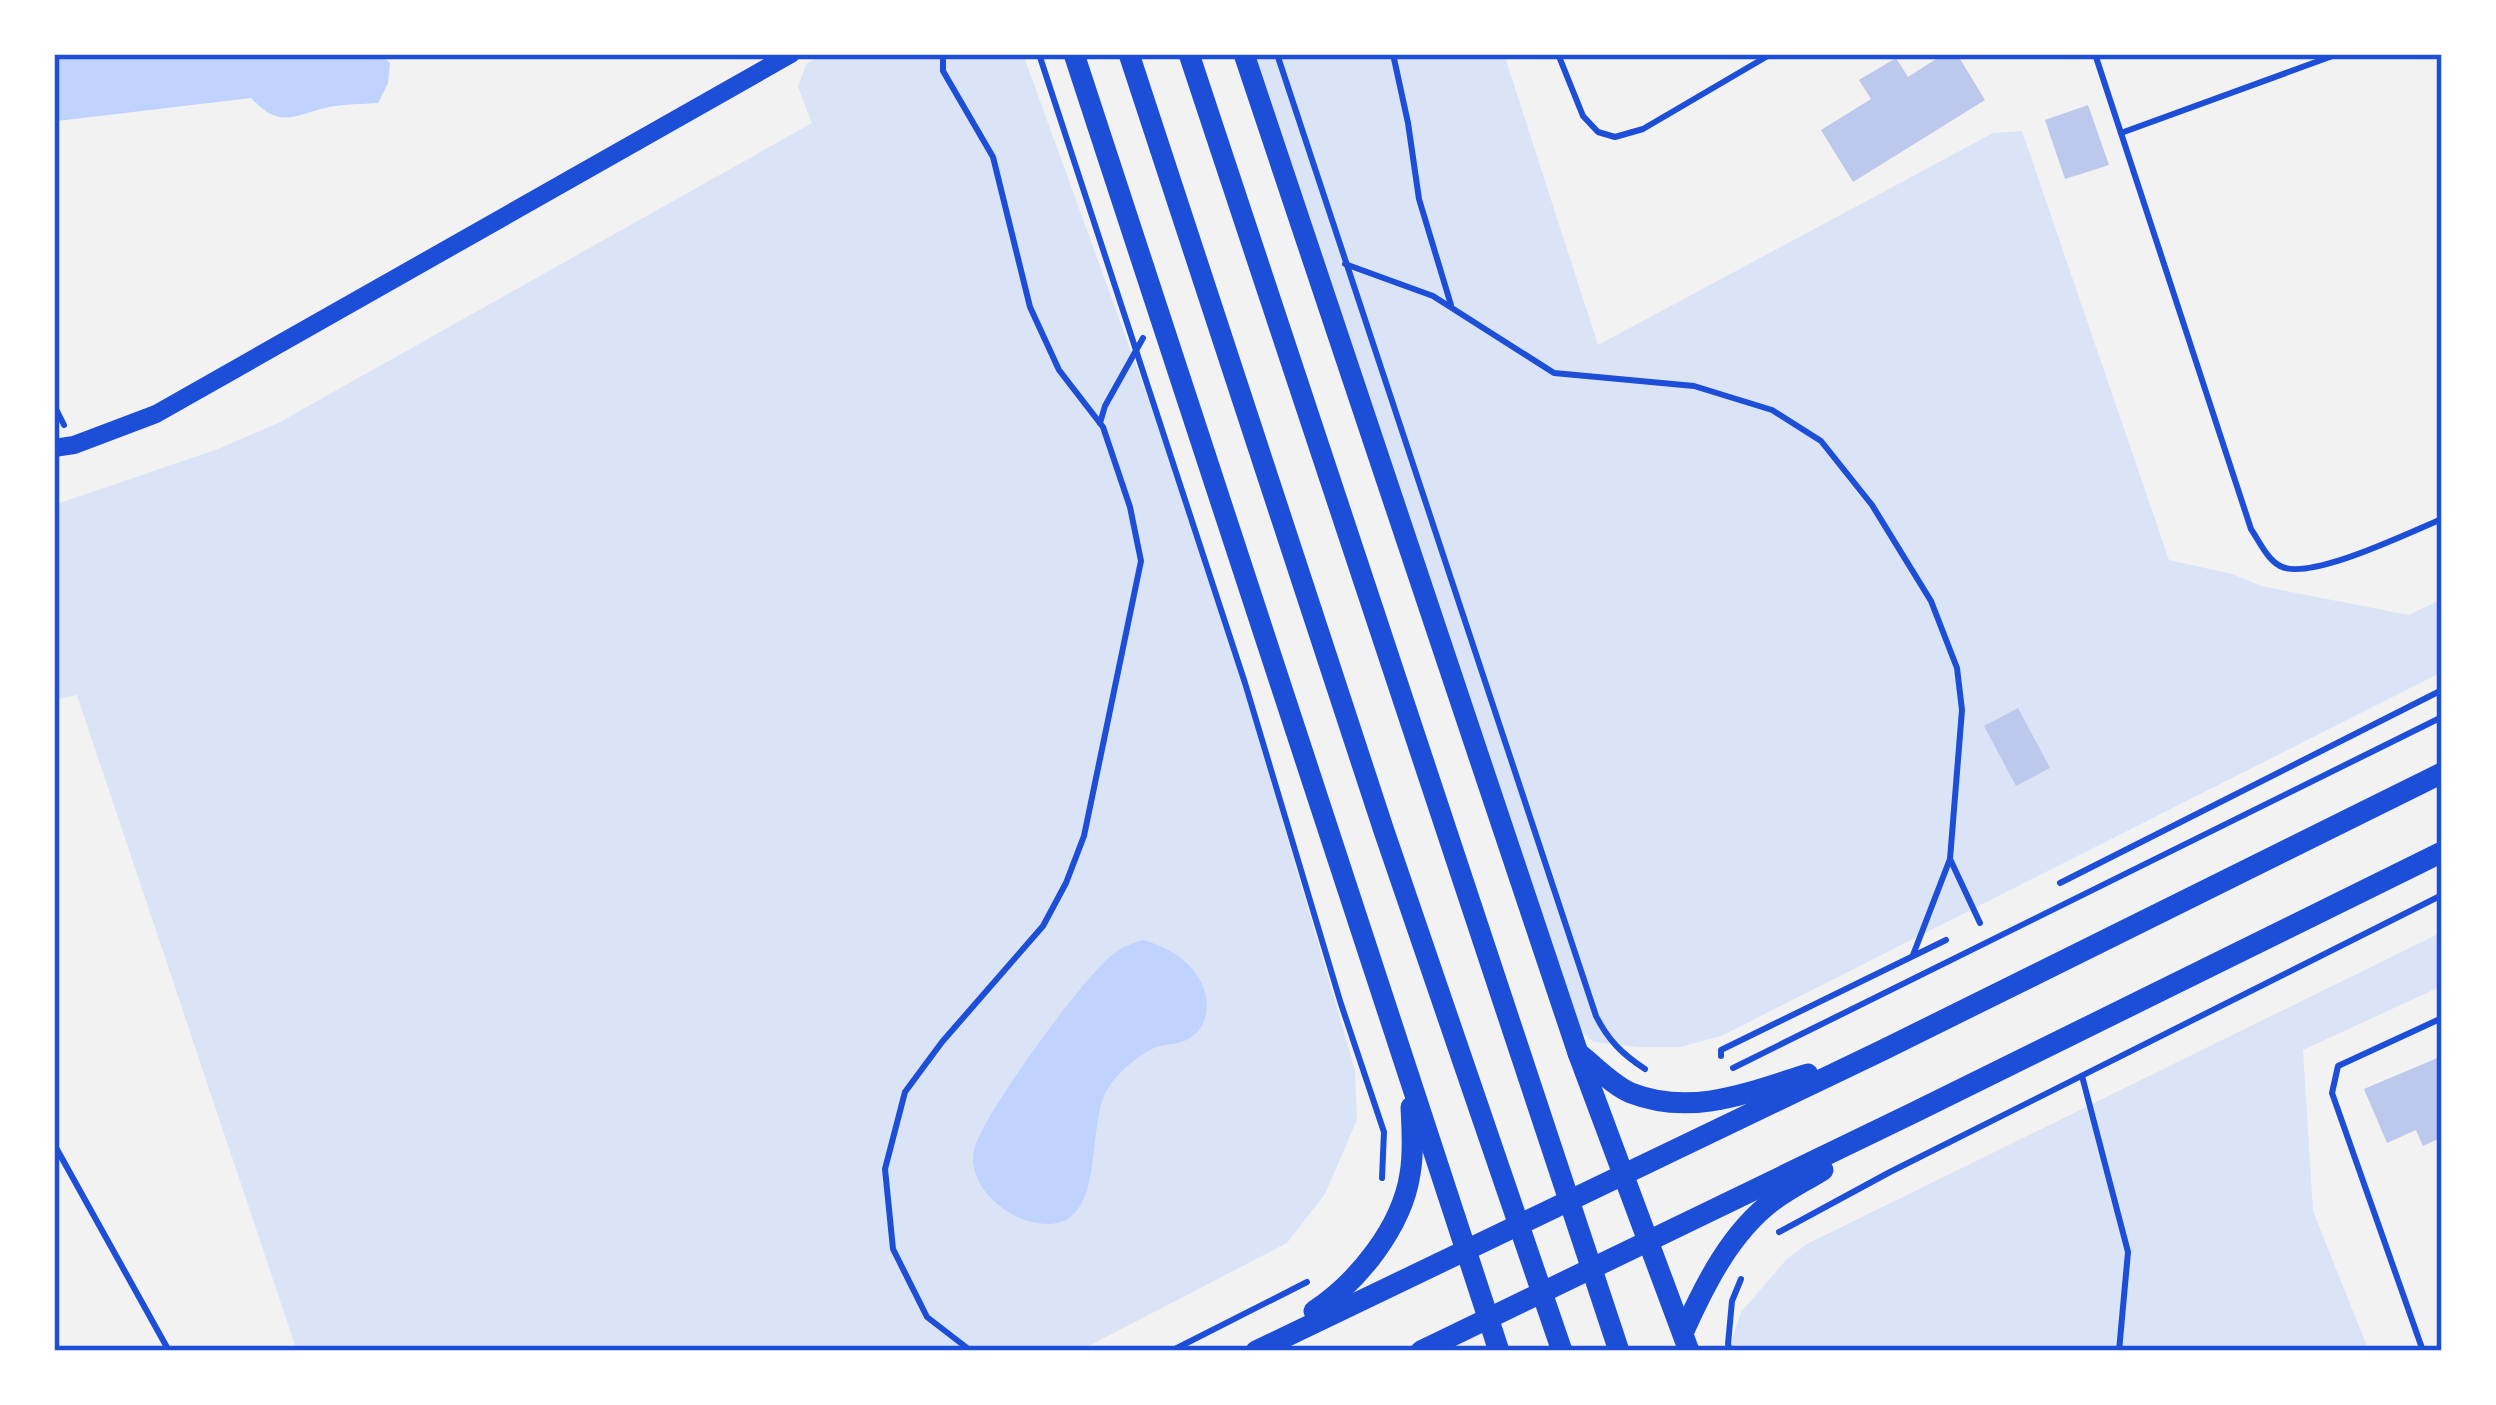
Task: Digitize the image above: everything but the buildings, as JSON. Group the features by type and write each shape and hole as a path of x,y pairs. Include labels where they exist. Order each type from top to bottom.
{"main road":[{"path":"54,448 156,414 791,54"},
{"path":"1074,54 1499,1351"},
{"path":"1130,54 1384,831 1562,1351"},
{"path":"1189,54 1619,1351"},
{"path":"1244,54 1577,1052 1687,1341"},
{"path":"1256,1351 1883,1050 2442,773"},
{"path":"1421,1351 2442,852"},
{"path":"1577,1052 1628,1092 1673,1104 1718,1102 1883,1050"},
{"path":"1256,1351 1336,1297 1394,1222 1410,1178 1410,1077"},
{"path":"1687,1341 1702,1289 1737,1237 1772,1202 1915,1112"}],"lane":[{"path":"1558,54 1583,116 1598,133 1616,137 1643,129 1771,54"},
{"path":"2095,54 2251,529 2268,554 2278,566 2292,570 2330,565 2442,519"},
{"path":"2121,133 2338,54"},
{"path":"1733,1068 2442,717"},
{"path":"2423,1351 2332,1093 2338,1066 2442,1018"},
{"path":"54,1144 169,1351"}],"path":[{"path":"943,54 943,70 993,157 1030,307 1059,370 1100,423 1130,507 1141,561 1084,836 1066,883 1043,926 905,1092 885,1169 893,1249 927,1317 971,1351"},
{"path":"1039,54 1246,683 1384,1132 1382,1182"},
{"path":"1277,54 1596,1016 1614,1046 1652,1073"},
{"path":"1394,54 1419,199 1452,308"},
{"path":"1343,264 1432,296 1554,373 1694,386 1772,410 1821,441 1872,505 1930,601 1957,668 1962,710 1950,859 1913,955"},
{"path":"1100,423 1146,335"},
{"path":"2049,889 2442,690"},
{"path":"1950,859 1983,922 1964,931"},
{"path":"1765,1243 1790,1224 2442,895"},
{"path":"1733,1068 1721,1059 1721,1050 1947,939"},
{"path":"2082,1076 2128,1252 2119,1351"},
{"path":"1730,1351 1732,1300 1748,1264"},
{"path":"1171,1351 1319,1275"}],"shaded area":[{"path":"824,54 1023,54 1206,558 1355,1070 1357,1120 1325,1194 1287,1243 1079,1351 297,1351 77,695 54,700 54,505 218,449 278,423 812,123 798,87 806,64"},
{"path":"1243,54 1504,54 1598,345 1993,133 2022,131 2169,560 2232,574 2261,586 2409,615 2442,599 2442,672 1721,1036 1680,1047 1593,1042 1564,1014"},
{"path":"2442,932 2442,986 2303,1050 2313,1211 2369,1351 1728,1351 1741,1312 1787,1259 1807,1244"}],"water":[{"path":"54,54 381,54 390,63 388,83 378,103 335,106 288,118 271,114 251,98 57,121 54,167"},
{"path":"1143,940 1176,955 1196,974 1206,1000 1202,1025 1190,1038 1141,1056 1111,1084 1100,1107 1084,1198 1073,1214 1057,1223 1032,1222 1009,1213 989,1196 976,1175 974,1150 981,1133 1034,1049 1078,991 1115,953"}]}
